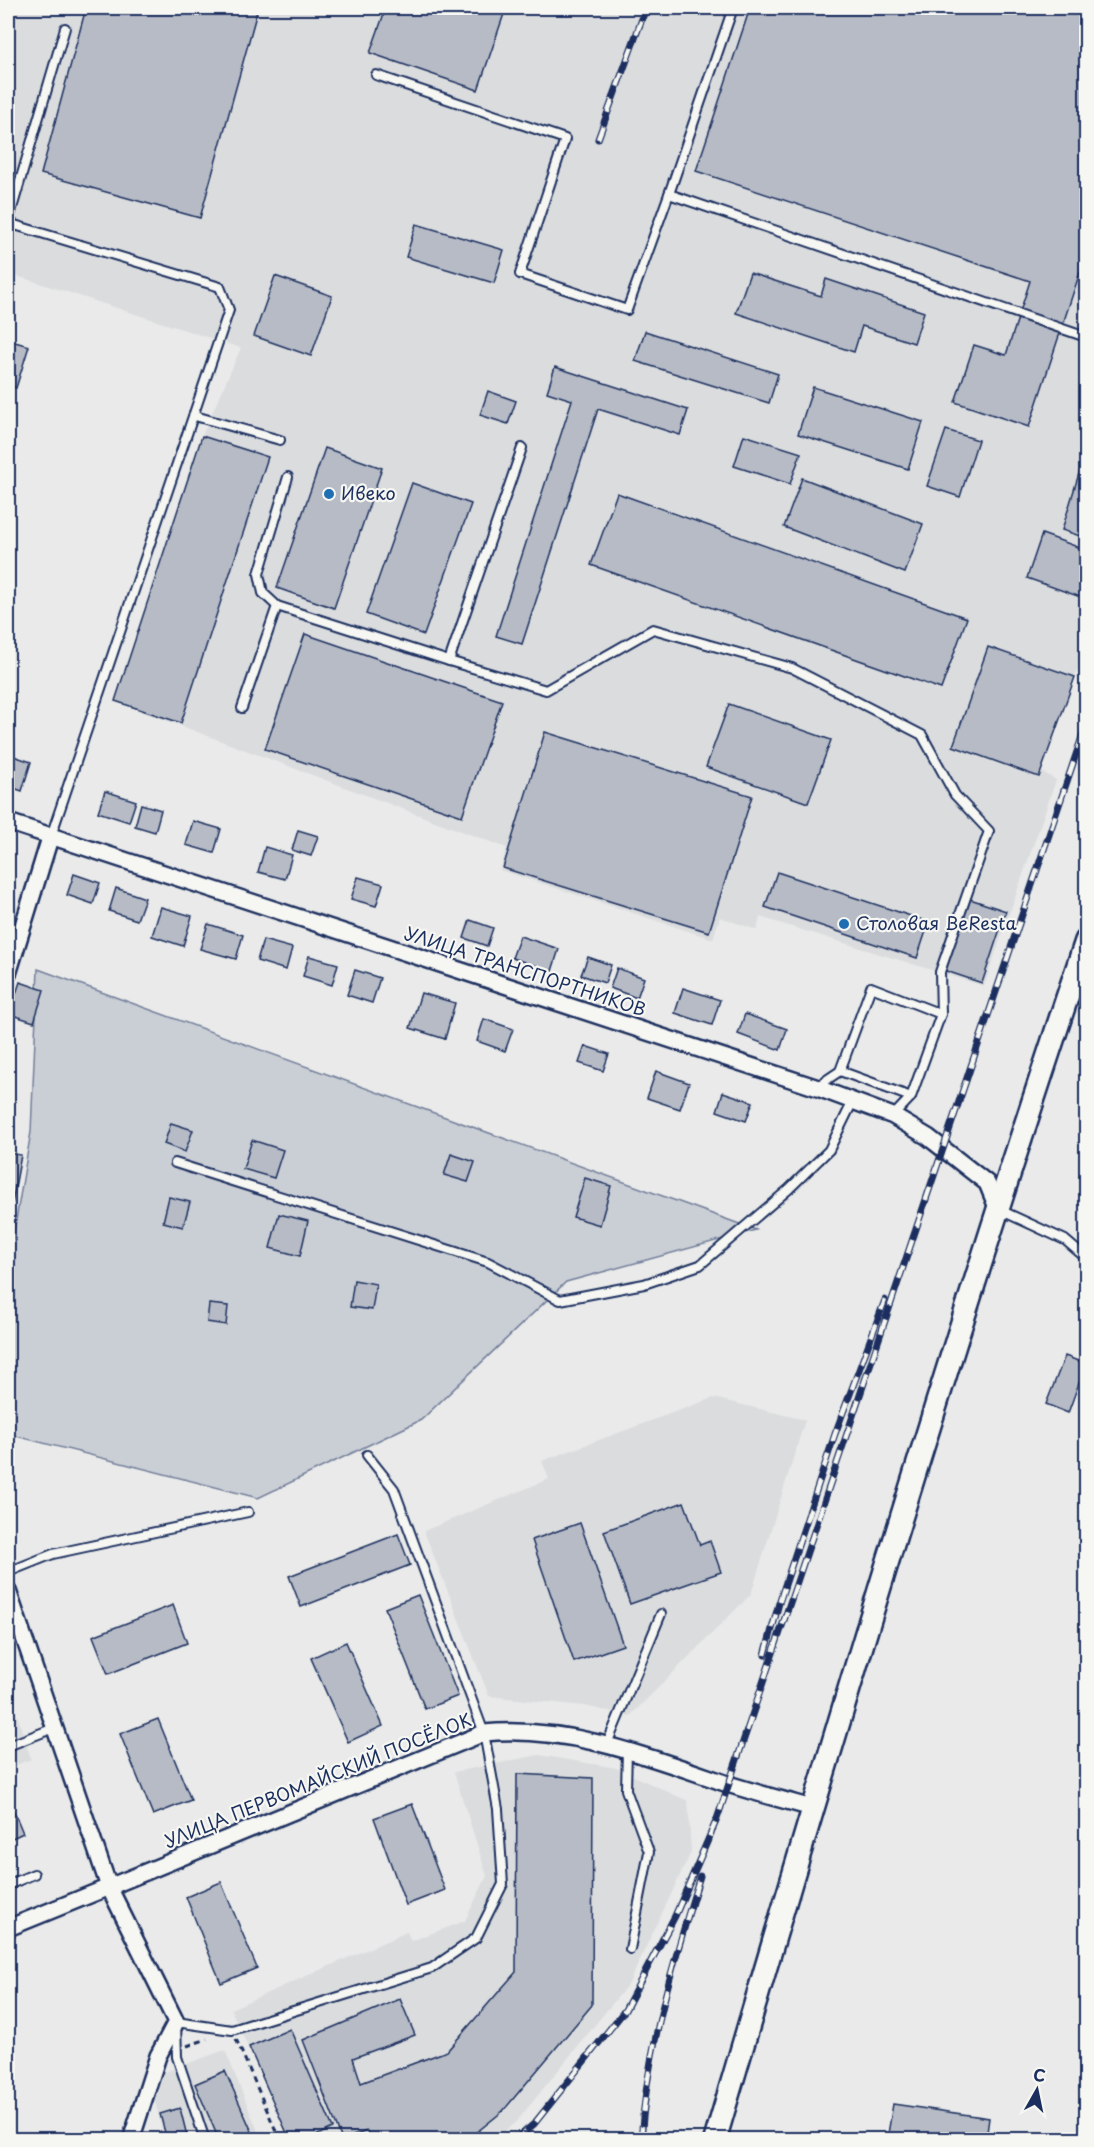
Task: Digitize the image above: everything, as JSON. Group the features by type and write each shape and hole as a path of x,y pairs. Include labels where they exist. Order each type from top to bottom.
{"street":[{"name":"УЛИЦА ТРАНСПОРТНИКОВ","path":"8,822 50,838 815,1087 893,1116 928,1137 987,1183 998,1210"},
{"path":"8,974 50,838"},
{"path":"715,2139 812,1808 998,1210 1086,941"},
{"path":"8,1591 109,1887 176,2022 158,2056 131,2139"},
{"name":"УЛИЦА ПЕРВОМАЙСКИЙ ПОСЁЛОК","path":"8,1928 484,1733 507,1731 545,1733 607,1744 812,1808"}],"lane":[{"path":"376,75 565,139 520,274 627,310 733,8"},
{"path":"50,838 195,416 229,310 220,288 8,222 64,28"},
{"path":"669,195 1086,337"},
{"path":"195,416 280,440"},
{"path":"449,661 522,448"},
{"path":"288,477 259,574 263,593 277,606 546,690 653,629 792,668 922,735 955,795 988,831 940,972 941,1014 911,1097 893,1116"},
{"path":"242,708 277,606"},
{"path":"815,1087 840,1071 871,987 941,1014"},
{"path":"840,1071 911,1097"},
{"path":"175,1163 488,1262 560,1300 644,1284 700,1265 789,1189 829,1149 853,1101"},
{"path":"998,1210 1065,1240 1086,1258"},
{"path":"205,2139 177,2049 176,2022 232,2030 432,1968 476,1938 503,1884 498,1809 484,1733 394,1489 367,1455"},
{"path":"8,1572 53,1554 248,1512"},
{"path":"607,1744 661,1614"},
{"path":"8,1746 54,1728"},
{"path":"627,1750 626,1790 649,1852 630,1949"},
{"path":"8,1885 34,1874"}],"path":[{"path":"177,2049 232,2030 280,2139"}],"shaded area":[{"path":"8,8 1086,8 1086,645 1042,772 1056,780 984,986 760,917 757,930 720,917 713,939 500,870 507,848 115,701 202,436 241,348 8,273"},
{"path":"38,969 756,1230 566,1282 421,1420 258,1498 8,1434 8,1267 31,1132"},
{"path":"713,1398 805,1420 751,1594 630,1716 585,1706 489,1696 424,1531 549,1479 542,1461"},
{"path":"8,1687 31,1759 8,1768"},
{"path":"539,1755 616,1768 688,1801 691,1852 629,1983 517,2121 495,2139 289,2139 231,2009 407,1932 411,1941 465,1921 487,1876 454,1772"},
{"path":"225,2050 261,2139 164,2139 153,2092 162,2073"}],"building":[{"path":"86,8 258,8 200,218 41,174"},
{"path":"386,8 506,8 478,90 370,53"},
{"path":"750,8 1086,8 1086,254 1029,427 955,402 974,345 1006,355 1030,281 696,171"},
{"path":"416,224 504,250 494,283 406,257"},
{"path":"750,273 821,296 826,279 924,312 914,343 862,326 854,352 736,313"},
{"path":"275,276 332,296 311,356 254,336"},
{"path":"645,331 778,374 769,403 635,361"},
{"path":"8,340 29,346 16,388 8,385"},
{"path":"555,367 688,410 680,435 598,409 522,644 496,636 572,400 547,392"},
{"path":"813,387 923,422 908,469 798,434"},
{"path":"488,391 516,401 508,424 480,415"},
{"path":"946,430 978,440 960,497 927,486"},
{"path":"744,435 801,453 790,484 734,466"},
{"path":"202,436 268,457 181,723 115,701"},
{"path":"325,448 382,468 334,608 277,588"},
{"path":"1086,450 1086,538 1062,530"},
{"path":"802,478 923,524 905,573 784,527"},
{"path":"412,483 471,504 424,635 366,614"},
{"path":"617,493 967,618 941,689 591,565"},
{"path":"1042,534 1086,550 1086,599 1027,578"},
{"path":"305,634 502,701 462,816 265,749"},
{"path":"988,647 1075,677 1039,777 953,746"},
{"path":"729,704 831,740 808,803 706,767"},
{"path":"545,732 752,796 709,932 503,868"},
{"path":"8,754 31,762 22,791 8,786"},
{"path":"105,791 136,801 129,822 98,812"},
{"path":"141,804 161,810 155,832 135,826"},
{"path":"193,821 221,829 214,853 186,845"},
{"path":"298,830 318,836 311,856 292,850"},
{"path":"265,847 292,855 285,879 258,872"},
{"path":"777,872 929,922 917,958 765,907"},
{"path":"74,874 100,883 93,904 67,895"},
{"path":"358,877 383,884 376,906 351,899"},
{"path":"116,888 145,898 137,920 109,911"},
{"path":"967,898 1006,911 982,983 943,970"},
{"path":"161,907 192,916 183,946 152,936"},
{"path":"470,920 493,928 487,946 464,938"},
{"path":"208,924 243,935 236,959 200,949"},
{"path":"520,936 559,949 552,971 512,958"},
{"path":"263,940 292,948 286,970 257,961"},
{"path":"309,956 338,964 332,985 303,976"},
{"path":"588,957 611,965 605,983 581,975"},
{"path":"617,968 644,978 637,998 610,988"},
{"path":"355,970 380,978 372,1003 347,995"},
{"path":"20,982 44,990 34,1022 9,1014"},
{"path":"683,988 720,1000 712,1025 675,1013"},
{"path":"421,993 455,1003 445,1039 410,1028"},
{"path":"745,1014 787,1029 780,1050 738,1034"},
{"path":"484,1019 513,1029 505,1051 477,1041"},
{"path":"585,1046 609,1054 603,1071 579,1063"},
{"path":"656,1071 689,1083 680,1109 647,1098"},
{"path":"723,1092 753,1102 746,1121 717,1111"},
{"path":"8,1101 14,1103 8,1126"},
{"path":"171,1123 193,1130 185,1152 164,1144"},
{"path":"252,1140 283,1150 274,1178 243,1169"},
{"path":"8,1153 21,1155 8,1226"},
{"path":"451,1154 475,1162 468,1182 444,1175"},
{"path":"585,1178 611,1186 600,1225 573,1217"},
{"path":"169,1197 190,1202 183,1227 163,1222"},
{"path":"279,1214 308,1221 300,1256 270,1248"},
{"path":"354,1280 376,1284 372,1310 350,1307"},
{"path":"209,1304 228,1306 226,1325 207,1322"},
{"path":"1065,1356 1086,1364 1068,1413 1046,1404"},
{"path":"684,1502 700,1545 710,1541 721,1572 630,1604 604,1531"},
{"path":"580,1523 623,1645 574,1662 532,1540"},
{"path":"398,1534 410,1565 301,1607 289,1576"},
{"path":"418,1595 458,1696 425,1709 385,1608"},
{"path":"173,1605 187,1643 108,1674 93,1636"},
{"path":"346,1642 383,1726 348,1742 311,1658"},
{"path":"158,1719 191,1800 153,1815 120,1734"},
{"path":"517,1774 593,1778 592,2005 503,2111 467,2140 370,2140 367,2131 342,2140 303,2040 400,1999 415,2035 353,2058 361,2083 447,2051 516,1972"},
{"path":"8,1797 23,1833 8,1840"},
{"path":"412,1804 445,1890 406,1905 374,1818"},
{"path":"221,1882 257,1968 221,1983 186,1897"},
{"path":"290,2029 333,2128 307,2140 290,2140 249,2047"},
{"path":"225,2071 252,2132 235,2140 219,2140 195,2084"},
{"path":"893,2104 989,2118 986,2140 926,2140 888,2134"},
{"path":"180,2108 188,2140 167,2140 160,2114"}],"railway":[{"path":"598,139 646,8"},
{"path":"515,2140 534,2124 625,2010 675,1916 717,1819 1086,725"},
{"path":"765,1655 779,1603 835,1434 885,1300"},
{"path":"641,2140 655,2039 680,1941 700,1876"}],"place":[{"name":"Ивеко","path":"329,494"},
{"name":"Столовая BeResta","path":"844,924"}]}
